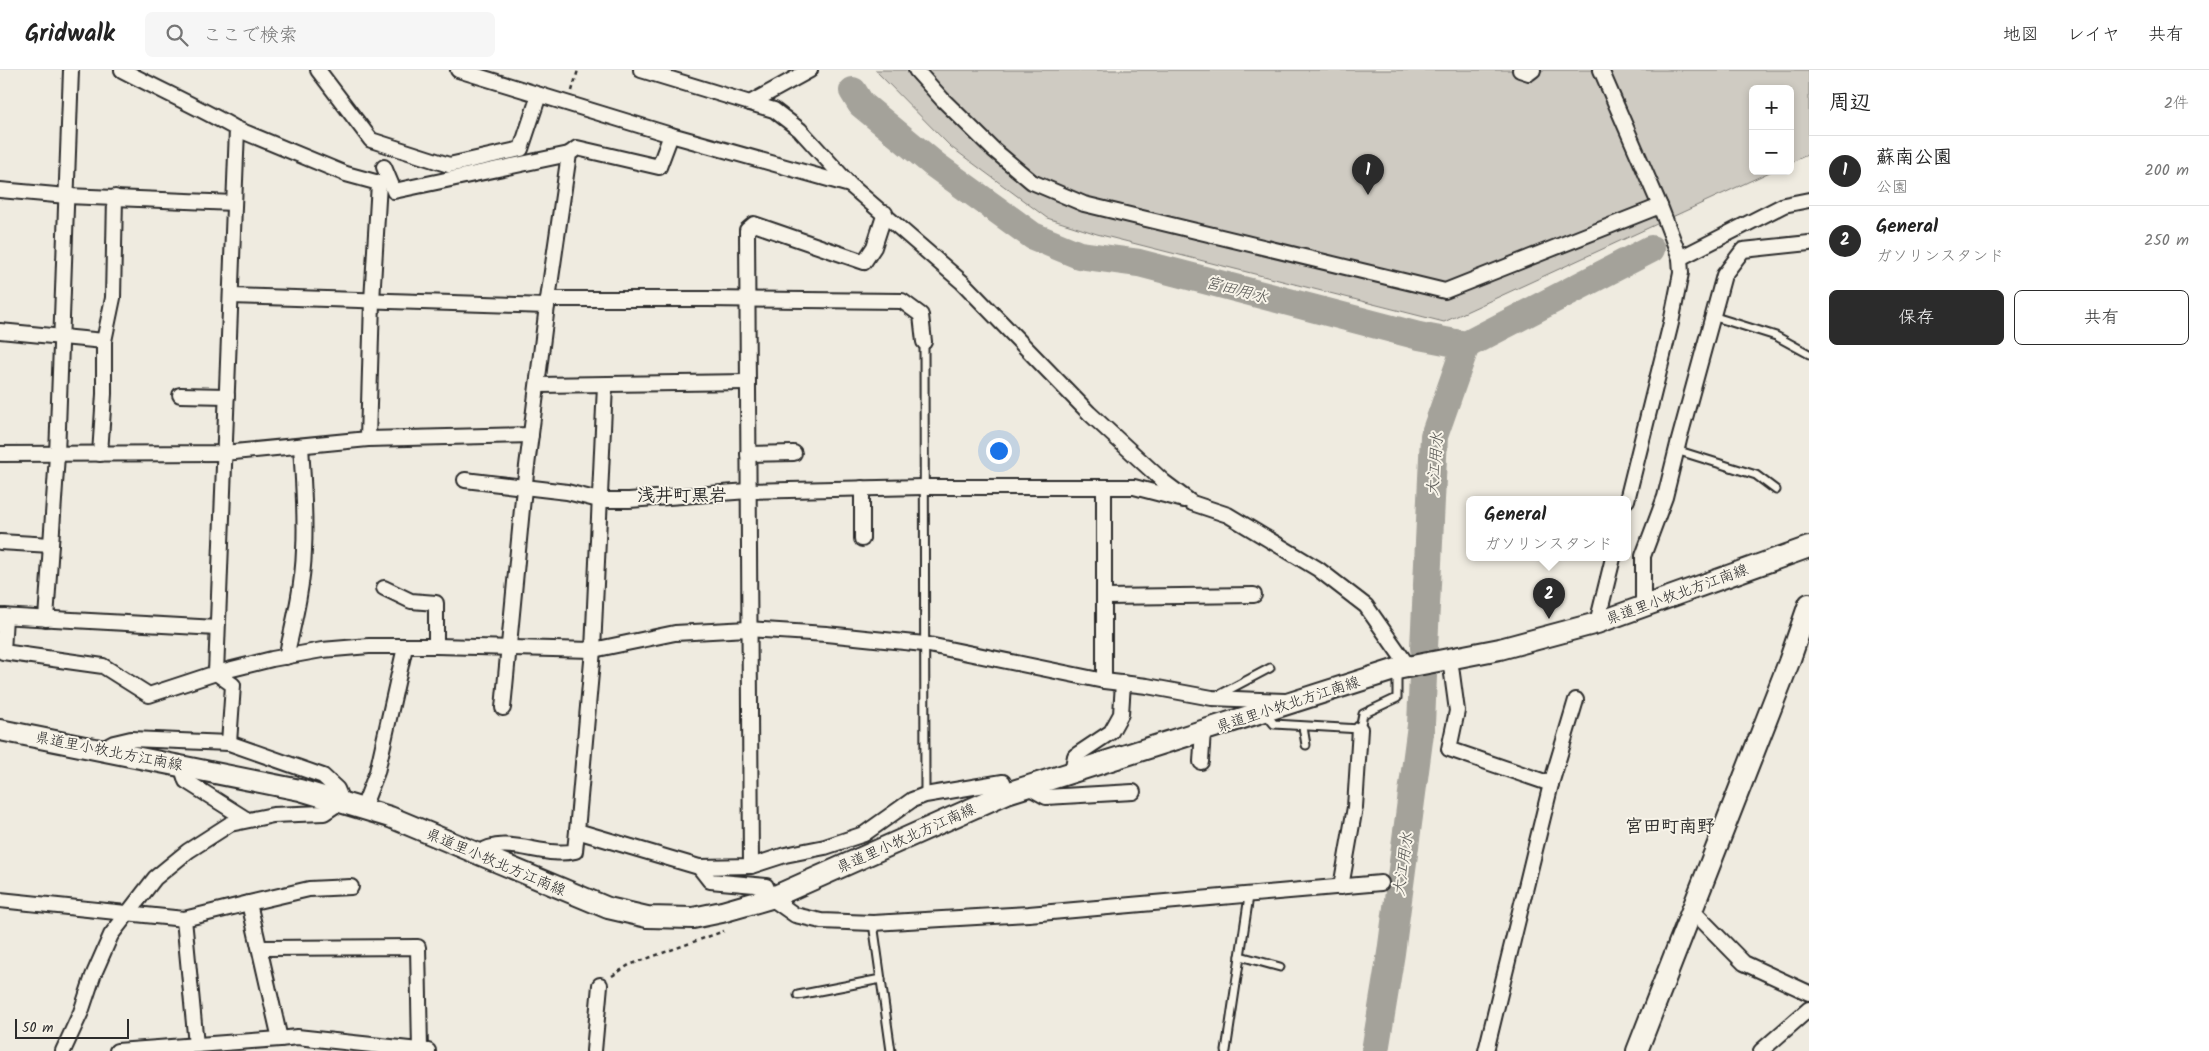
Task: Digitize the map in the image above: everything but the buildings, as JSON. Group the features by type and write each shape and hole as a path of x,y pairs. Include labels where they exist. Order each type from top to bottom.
{"main road":[{"name":"県道里小牧北方江南線","path":"0,730 181,765 300,790 342,801 390,818 599,904 647,917 693,918 771,898 1006,794 1072,772 1403,668 1509,647 1597,623 1809,547"},
{"path":"1637,1051 1807,615"}],"street":[{"path":"46,619 56,455 67,196 70,70"},
{"path":"122,70 237,129 346,174 379,183 372,301 368,439"},
{"path":"318,70 370,140 450,165 521,149 539,95"},
{"path":"458,70 671,135 850,185"},
{"path":"641,70 774,110 800,130 850,185 885,213 962,282 1089,413 1164,482 1192,503"},
{"path":"750,103 810,70"},
{"path":"916,70 994,150 1032,182 1084,204 1445,291 1660,206"},
{"path":"1520,70 1529,73 1534,70"},
{"path":"1600,70 1660,206 1680,258 1681,273 1671,323 1628,496"},
{"path":"216,673 237,129"},
{"path":"384,167 394,191 569,154 577,148 659,167 671,135"},
{"path":"503,708 531,436 569,154"},
{"path":"0,190 67,196 234,203"},
{"path":"100,454 104,394 104,341 113,298 116,197"},
{"path":"1680,258 1784,205 1809,200"},
{"path":"751,866 748,629 747,230 754,224 864,262 874,247 885,213"},
{"path":"1643,606 1643,556 1665,496 1724,275 1744,250 1809,243"},
{"path":"231,296 372,301 548,303 748,300 902,301 921,315 924,342"},
{"path":"0,331 104,341"},
{"path":"538,385 748,382"},
{"path":"477,854 493,846 507,845 565,853 575,850 593,650 598,500 605,385"},
{"path":"180,395 227,396"},
{"path":"0,454 224,453 368,439 531,436"},
{"path":"286,657 295,617 304,552 305,502 301,446"},
{"path":"748,454 794,453"},
{"path":"465,480 567,492 598,500 629,500 748,491 862,488 1134,487 1228,515 1318,569 1366,606 1403,668"},
{"path":"1104,487 1104,681"},
{"path":"862,488 862,539"},
{"path":"0,542 50,545"},
{"path":"1597,623 1612,561"},
{"path":"384,588 412,601 436,603 436,646"},
{"path":"1105,597 1254,595"},
{"path":"217,628 2,616 3,652 103,666 149,695 216,673 322,650 369,646 510,646 593,650 675,633 748,629 826,634 924,644 1104,681 1147,686 1212,698 1293,702"},
{"path":"363,808 376,772 405,647"},
{"path":"1450,659 1457,712 1449,749 1551,784"},
{"path":"216,673 234,685 229,743"},
{"path":"1072,772 1075,756 1111,732 1121,714 1123,683"},
{"path":"1486,1051 1551,784 1576,700"},
{"path":"1341,887 1356,807 1360,729"},
{"path":"1201,762 1202,730"},
{"path":"64,1051 111,934 154,878 188,851 230,824 246,819 273,815 324,813 342,801 337,789 323,776 229,743 130,739 114,743 101,750"},
{"path":"181,765 182,774 186,781 246,819"},
{"path":"577,831 699,867 751,866 785,854 825,847 864,834 912,800 925,795 1003,782 1006,794"},
{"path":"1028,787 1046,797 1133,792"},
{"path":"699,867 710,881 766,886 771,898 795,915 821,921 873,923 1029,914 1381,883"},
{"path":"0,900 184,919 309,889 351,887"},
{"path":"249,903 261,948 280,1039"},
{"path":"1691,909 1744,963 1788,985 1809,993"},
{"path":"184,919 196,1045"},
{"path":"117,1051 297,1038 405,1050 424,1050 418,947 261,948"},
{"path":"594,1051 600,985"},
{"path":"1761,1051 1809,1008"}],"lane":[{"path":"1712,316 1776,336 1809,354"},
{"path":"924,342 925,795"},
{"path":"1676,450 1756,475 1776,490"},
{"path":"1212,698 1270,668"},
{"path":"1264,711 1274,724 1360,729 1363,714 1397,698 1403,668"},
{"path":"1303,727 1306,745"},
{"path":"1226,1051 1249,896"},
{"path":"873,923 891,1051"},
{"path":"1240,956 1280,967"},
{"path":"798,995 881,979"}],"path":[{"path":"568,104 578,70"},
{"path":"600,985 629,964 726,930"}],"shaded area":[{"path":"875,70 1809,70 1809,154 1794,161 1794,85 1749,85 1749,175 1763,175 1444,322 1097,234 1047,218 951,147"}],"waterway":[{"name":"宮田用水","path":"853,91 861,104 935,165 1033,236 1079,255 1139,263 1419,336 1466,345 1651,249"},
{"name":"大江用水","path":"1424,648 1434,436 1466,345"},
{"name":"大江用水","path":"1375,1051 1391,953 1421,725 1423,676"}],"place":[{"name":"蘇南公園","path":"1368,195"},
{"name":"General","path":"1549,619"}],"district":[{"name":"浅井町黒岩","path":"682,495"},
{"name":"宮田町南野","path":"1670,826"}]}
